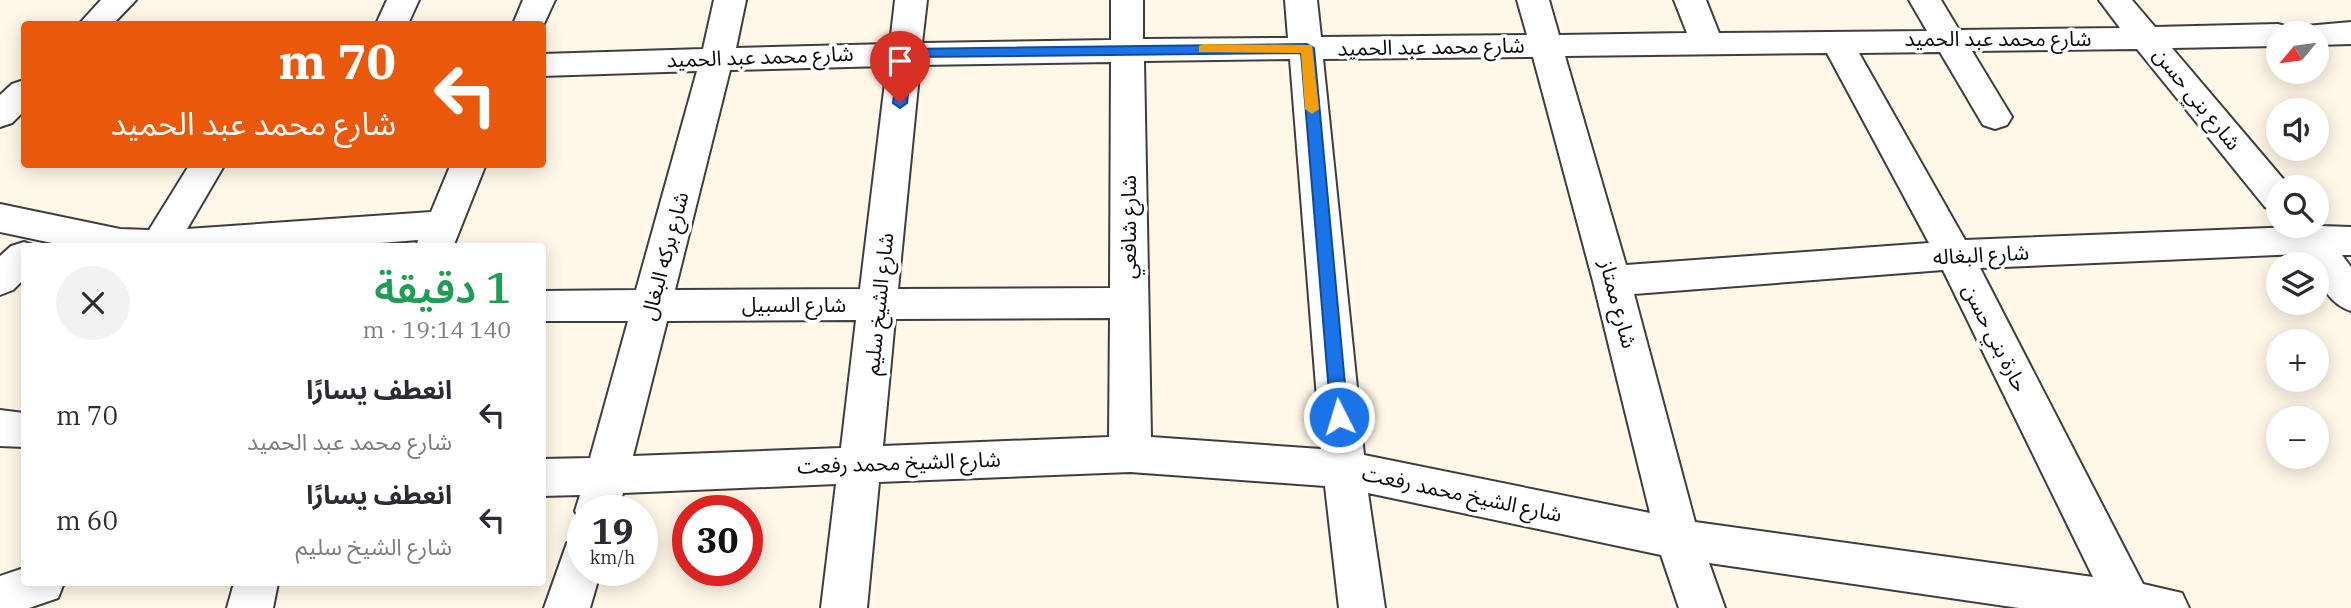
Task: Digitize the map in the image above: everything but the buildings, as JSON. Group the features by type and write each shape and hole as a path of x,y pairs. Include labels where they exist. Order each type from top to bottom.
{"street":[{"path":"98,21 120,0"},
{"path":"393,21 402,0"},
{"path":"530,21 539,0"},
{"name":"شارع بركه البغال","path":"603,492 730,0"},
{"name":"شارع الشيخ سليم","path":"844,608 911,0"},
{"name":"شارع شافعي","path":"1127,0 1130,454"},
{"path":"1301,0 1344,470 1362,608"},
{"name":"شارع ممتاز","path":"1533,0 1612,281 1678,539 1702,608"},
{"path":"1690,0 1707,45"},
{"path":"1925,0 1995,117"},
{"name":"شارع بني حسن","path":"2115,0 2266,183"},
{"path":"2329,34 2351,33"},
{"name":"شارع محمد عبد الحميد","path":"546,65 717,58 1128,49 1707,45 2266,35"},
{"name":"حارة بني حسن","path":"1836,41 2147,604"},
{"path":"0,116 21,95"},
{"path":"160,243 206,168"},
{"path":"221,243 438,236 467,168"},
{"path":"0,218 43,238 120,243"},
{"name":"شارع البغاله","path":"1612,281 2266,236"},
{"name":"شارع البغاله","path":"2329,237 2351,241"},
{"path":"2310,238 2351,296"},
{"path":"0,279 21,259"},
{"name":"شارع السبيل","path":"546,306 1129,303"},
{"path":"0,428 21,430"},
{"name":"شارع الشيخ محمد رفعت","path":"546,479 603,492 861,465 1130,454 1344,470 1678,539 2147,604"},
{"path":"0,597 33,586"},
{"path":"250,608 255,586"},
{"path":"567,608 574,586"}],"slow traffic":[{"path":"1203,49 1307,48 1312,109"}],"route":[{"path":"900,103 905,53 1307,48 1339,417"}]}
